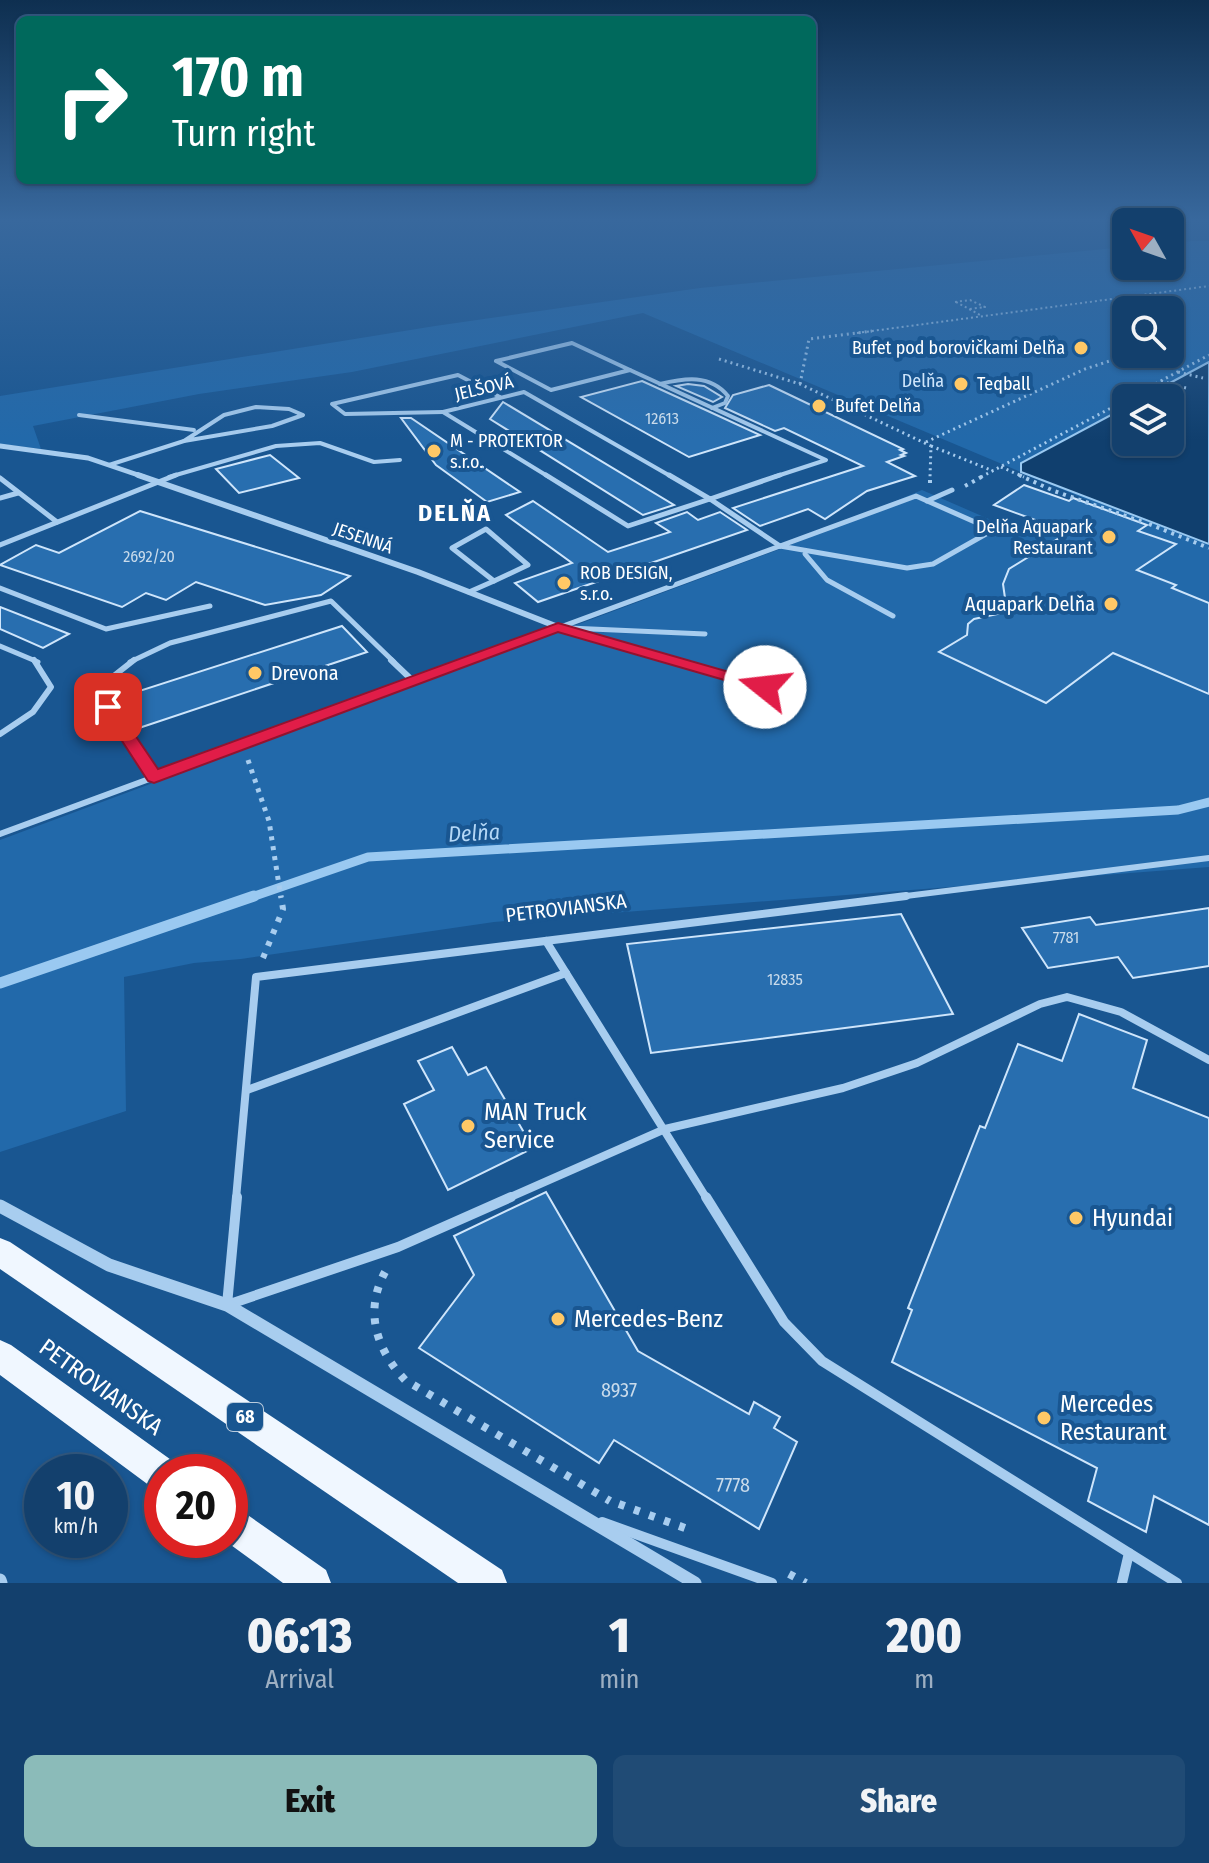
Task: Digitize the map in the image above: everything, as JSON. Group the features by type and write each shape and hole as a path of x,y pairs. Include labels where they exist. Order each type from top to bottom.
{"main road":[{"name":"68","path":"0,1252 489,1583"},
{"name":"PETROVIANSKA","path":"0,1356 144,1461"},
{"path":"248,1536 313,1583"}],"street":[{"name":"JESENNÁ","path":"0,446 88,458 469,592 558,627"},
{"path":"0,1206 109,1265 227,1305 695,1583"}],"lane":[{"name":"JELŠOVÁ","path":"443,412 628,526 826,460 572,343 496,361 551,390 630,370"},
{"path":"443,412 345,414 332,404 458,375 501,398"},
{"path":"660,384 684,378 706,381 722,388 728,396 725,403 712,408"},
{"name":"JELŠOVÁ","path":"443,412 524,392 710,499 783,548 805,554 907,568 933,564 993,530 927,501"},
{"path":"109,465 184,441 221,432 271,427 303,415 286,407 250,408 228,413 194,430 184,441"},
{"path":"79,415 194,430"},
{"path":"0,545 156,481 276,446 320,443 374,462 400,460"},
{"path":"0,478 57,522"},
{"path":"1,833 558,627 783,548 916,496 927,501 952,490"},
{"path":"0,498 18,493"},
{"path":"469,592 494,581 528,565 486,529 452,548 494,581"},
{"path":"805,554 827,580 893,616"},
{"path":"0,588 106,629 210,606"},
{"path":"154,777 108,707 101,686 130,662 170,643 331,601 413,681"},
{"path":"558,627 705,634"},
{"path":"558,627 765,687"},
{"path":"0,646 37,661 51,687 33,712 0,734"},
{"name":"PETROVIANSKA","path":"256,977 1209,858"},
{"path":"546,941 784,1322 800,1341 822,1361 1177,1583"},
{"path":"247,1090 566,973"},
{"path":"256,977 227,1305 398,1247 665,1129 843,1088 917,1063 1040,1004 1067,997 1121,1012 1209,1060"},
{"path":"577,1513 772,1583"},
{"path":"1122,1583 1129,1553"}],"path":[{"path":"800,384 809,339 1165,292"},
{"path":"969,309 985,307 970,300 955,302 969,309 983,316"},
{"path":"1155,384 1209,355"},
{"path":"719,359 800,384 931,446 994,471"},
{"path":"925,443 1085,369 1112,360"},
{"path":"1198,360 1209,363"},
{"path":"1177,372 1203,378"},
{"path":"1160,381 1186,388"},
{"path":"952,490 978,481 1112,408"},
{"path":"929,486 931,446"},
{"path":"1001,467 1054,491 1209,548"},
{"path":"242,744 269,821 283,909 256,977"},
{"path":"398,1247 402,1262 383,1274 374,1307 375,1329 381,1349 394,1371 607,1500 693,1531"},
{"path":"778,1567 806,1583"}],"green space":[{"path":"673,292 1209,292 1209,867 494,922 241,959 194,963 124,977 126,1111 0,1152 0,840 783,548 922,490 1028,536 1092,502 643,313 352,372 199,394 33,426 41,449 0,444 0,396 435,326"}],"shaded area":[{"path":"1209,362 1209,544 1021,472 1021,463 1112,414 1112,456 1184,456 1184,384 1168,384"}],"building":[{"path":"642,381 760,435 689,457 581,397"},
{"path":"769,385 903,449 900,450 906,453 901,455 904,456 887,462 915,476 867,491 825,519 808,509 760,526 733,508 863,466 784,428 775,431 725,408 733,395"},
{"path":"676,386 704,386 722,397 713,402"},
{"path":"503,402 674,505 643,515 490,419"},
{"path":"401,418 411,418 520,492 487,502 436,465"},
{"path":"270,455 299,478 239,493 216,469"},
{"name":"Aquapark Delňa","path":"1024,485 1069,501 1073,498 1147,525 1138,531 1176,544 1137,570 1176,585 1172,588 1209,603 1209,694 1113,653 1046,703 939,652 967,635 968,624 974,619 1007,612 1003,584 1009,569 1064,535 1032,524 1038,521 994,505"},
{"path":"533,501 608,552 670,532 656,523 687,512 698,520 720,512 747,530 538,602 515,583 572,563 506,515"},
{"path":"140,511 350,576 321,595 265,605 196,582 166,600 146,593 122,607 0,565 36,545 59,553"},
{"path":"0,607 69,634 43,648 0,629"},
{"path":"342,626 367,652 136,729 124,711 133,693"},
{"path":"1209,908 1209,966 1133,978 1118,957 1048,968 1022,928 1090,917 1096,925"},
{"path":"901,914 953,1014 651,1053 627,944"},
{"name":"Hyundai","path":"1079,1014 1147,1040 1133,1088 1209,1118 1209,1525 1154,1496 1146,1532 1088,1501 1097,1468 892,1362 912,1310 908,1308 980,1126 985,1128 1018,1044 1062,1061"},
{"name":"MAN Truck Service","path":"452,1047 468,1075 486,1067 533,1148 448,1190 404,1104 434,1090 418,1061"},
{"path":"546,1192 638,1351 749,1414 754,1402 780,1417 774,1428 797,1442 759,1529 614,1440 599,1463 419,1348 474,1275 454,1236"}],"waterway":[{"name":"Delňa","path":"249,898 368,857 1178,810 1209,802"},
{"name":"Delňa","path":"0,983 254,896"}],"place":[{"name":"Bufet pod borovičkami Delňa","path":"1081,348"},
{"name":"Teqball","path":"961,384"},
{"name":"Bufet Delňa","path":"819,406"},
{"name":"M - PROTEKTOR s.r.o.","path":"434,451"},
{"name":"Delňa Aquapark Restaurant","path":"1109,537"},
{"name":"ROB DESIGN, s.r.o.","path":"564,583"},
{"name":"Aquapark Delňa","path":"1111,604"},
{"name":"Drevona","path":"255,673"},
{"name":"MAN Truck Service","path":"468,1126"},
{"name":"Hyundai","path":"1076,1218"},
{"name":"Mercedes-Benz","path":"558,1319"},
{"name":"Mercedes Restaurant","path":"1044,1418"}],"district":[{"name":"DELŇA","path":"455,513"}],"route":[{"path":"108,707 154,777 558,627 765,687"}]}
